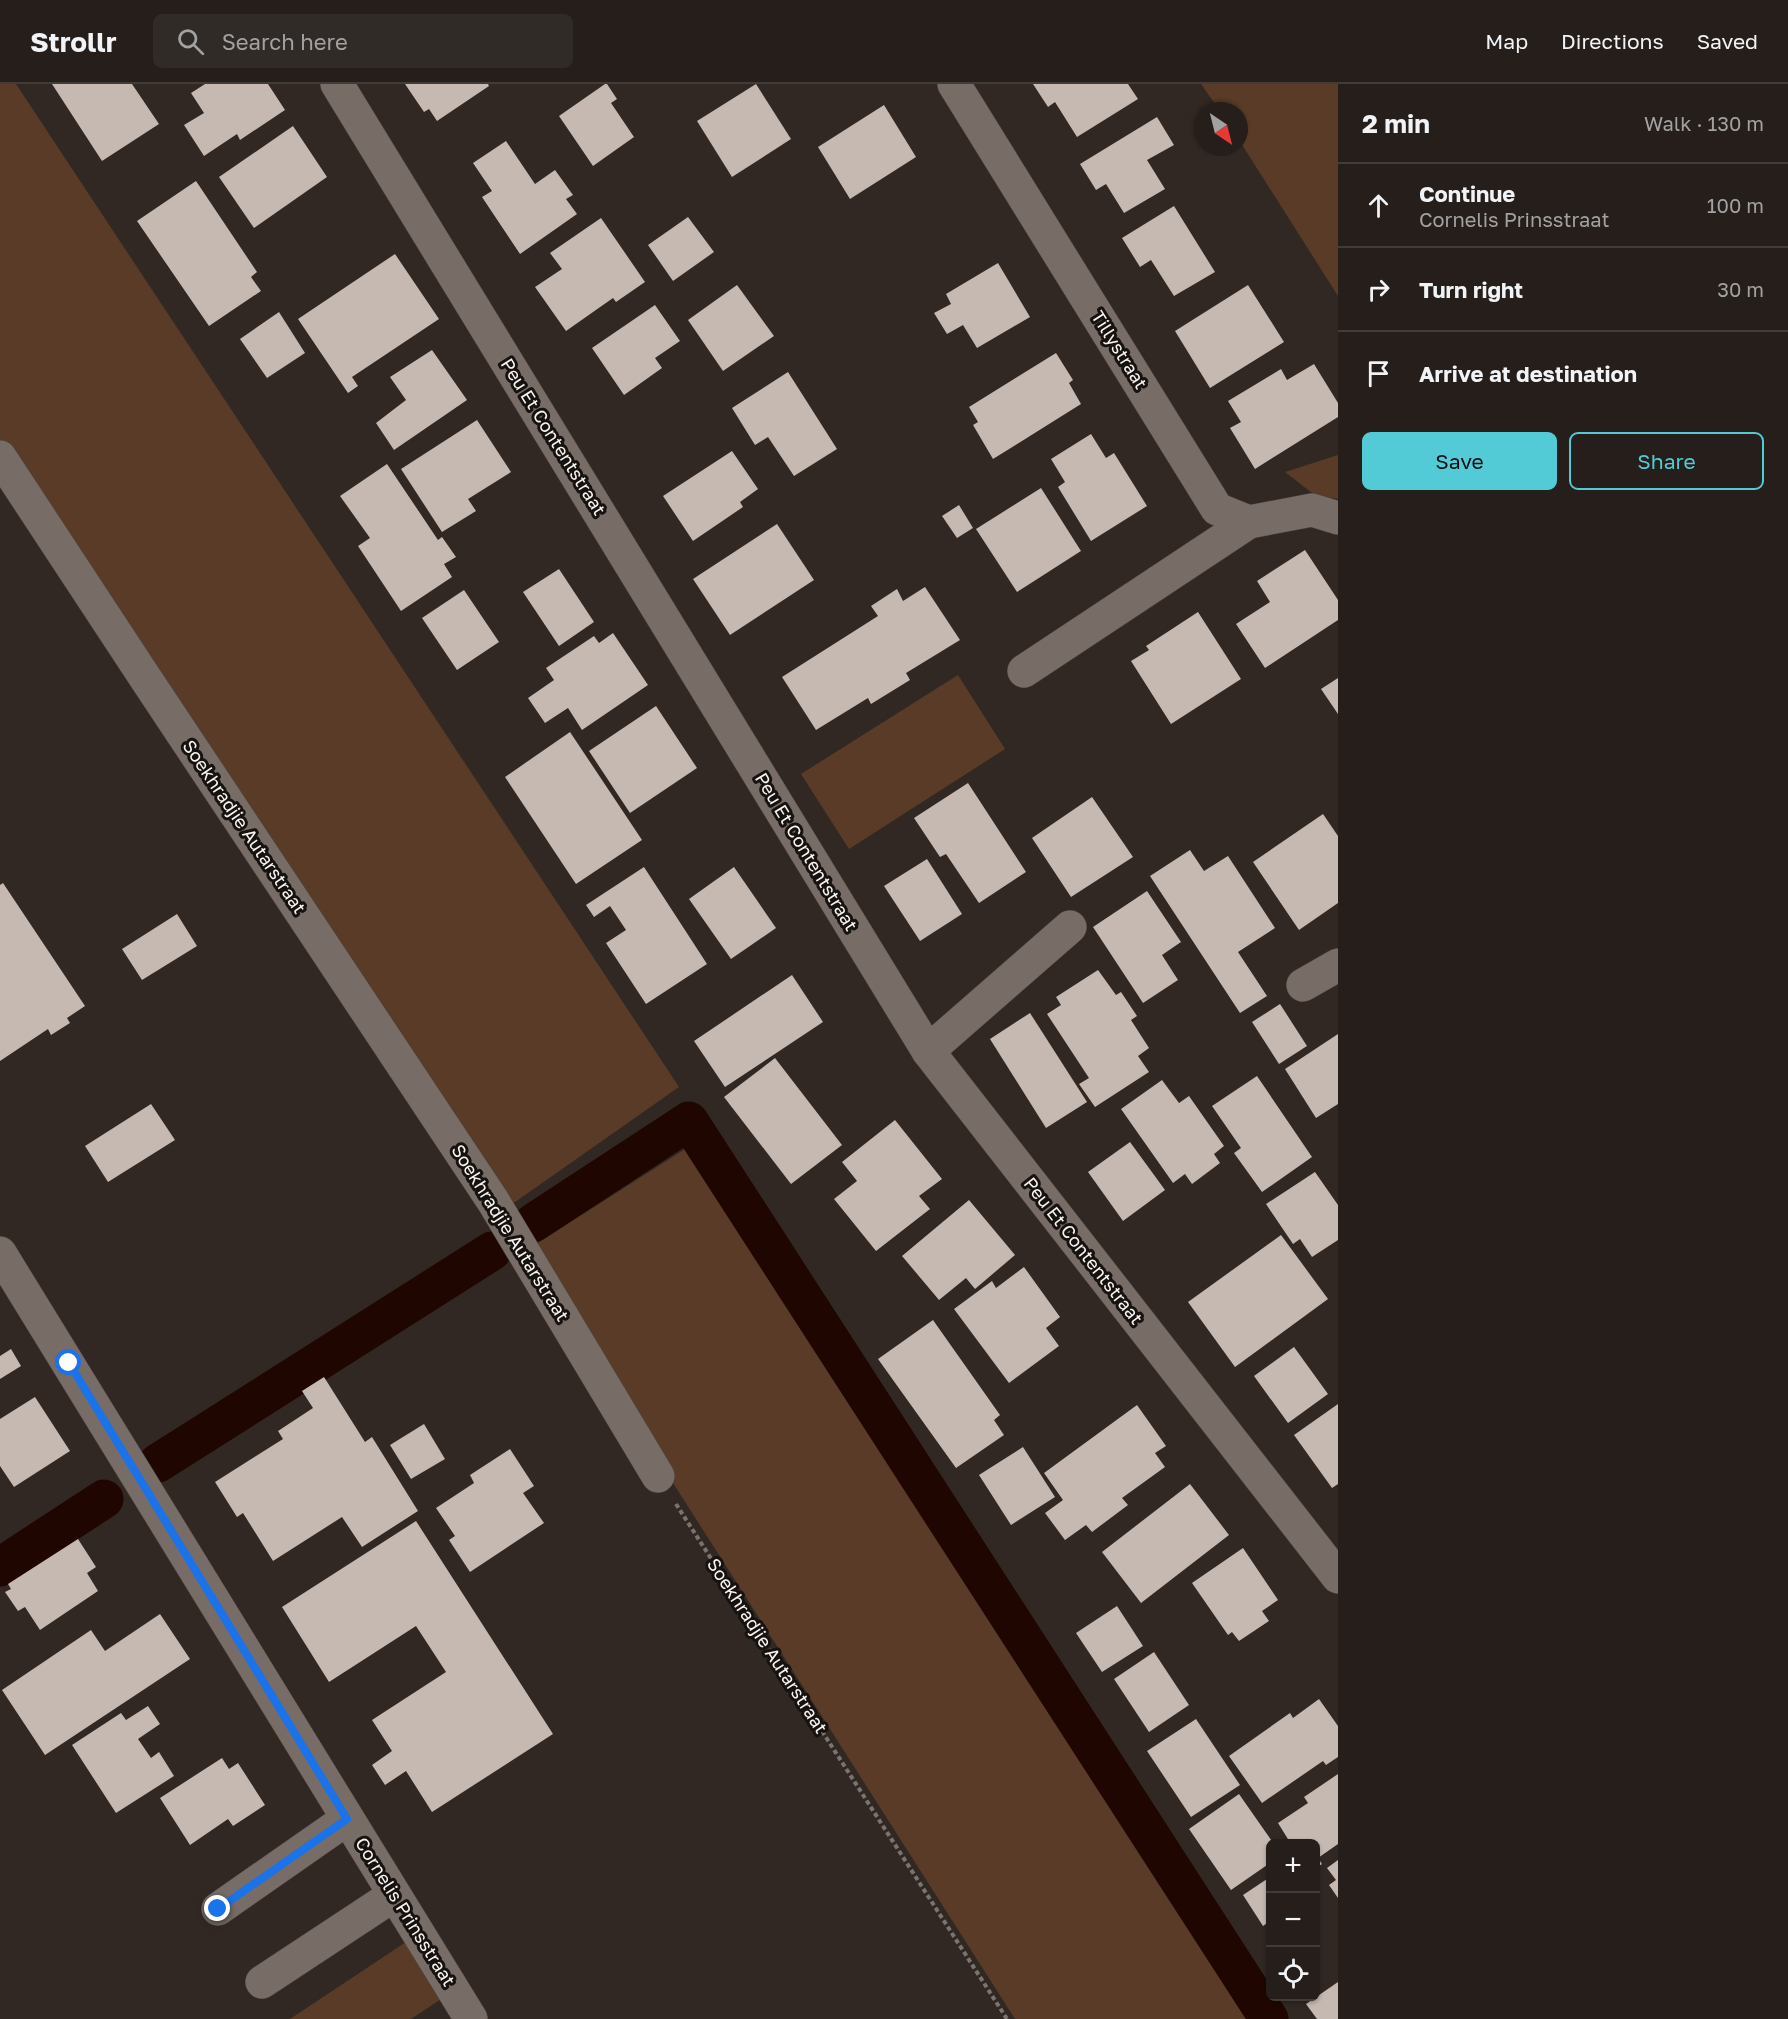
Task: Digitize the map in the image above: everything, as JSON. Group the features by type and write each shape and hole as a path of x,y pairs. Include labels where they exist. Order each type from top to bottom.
{"street":[{"name":"Peu Et Contentstraat","path":"336,84 928,1052 1338,1577"},
{"name":"Tillystraat","path":"954,84 1217,509 1249,522"},
{"name":"Soekhradjie Autarstraat","path":"0,456 493,1201 658,1476"},
{"path":"1024,671 1249,522 1312,510 1338,518"},
{"path":"928,1052 1070,927"},
{"path":"1303,985 1338,964"},
{"name":"Cornelis Prinsstraat","path":"0,1253 471,2019"},
{"path":"218,1909 347,1819"},
{"path":"262,1982 394,1895"}],"path":[{"name":"Soekhradjie Autarstraat","path":"658,1476 1007,2019"}],"shaded area":[{"path":"0,84 16,84 679,1087 505,1209 0,445"},
{"path":"1201,84 1338,84 1338,296 1248,154 1248,102 1214,102"},
{"path":"1338,455 1338,499 1316,496 1285,472"},
{"path":"958,675 1005,749 849,849 801,774"},
{"path":"690,1146 1260,2019 1015,2019 525,1251"},
{"path":"406,1942 444,1997 411,2019 290,2019"}],"building":[{"path":"52,84 132,84 159,124 102,161"},
{"path":"205,84 268,84 285,110 240,140 237,134 204,156 184,125 204,113 191,93"},
{"path":"405,84 488,84 489,86 437,121 429,109 424,112"},
{"path":"605,84 617,99 611,103 634,137 593,166 559,116"},
{"path":"756,84 791,139 732,177 697,121"},
{"path":"1033,84 1128,84 1138,99 1077,137 1055,102 1048,107"},
{"path":"884,105 916,157 850,199 818,147"},
{"path":"1157,117 1174,145 1147,160 1165,189 1124,213 1106,184 1096,190 1080,164"},
{"path":"293,126 327,177 254,228 219,177"},
{"path":"506,141 535,184 555,170 573,195 566,199 577,214 520,254 482,197 492,191 473,163"},
{"path":"196,181 257,272 251,277 261,291 209,326 137,221"},
{"path":"1174,206 1215,272 1174,296 1151,260 1140,267 1122,238"},
{"path":"688,217 714,252 673,281 648,245"},
{"path":"601,218 645,282 616,302 613,298 566,331 535,287 562,269 550,253"},
{"path":"395,254 439,319 352,377 358,386 348,393 298,319"},
{"path":"998,263 1030,317 977,348 963,325 947,334 934,313 951,304 946,294"},
{"path":"737,285 774,336 723,371 688,320"},
{"path":"1248,285 1284,342 1210,388 1175,331"},
{"path":"655,305 680,341 655,358 662,368 624,395 592,348"},
{"path":"279,312 305,353 267,378 240,339"},
{"path":"432,350 467,400 394,450 376,423 406,400 390,377"},
{"path":"1056,353 1073,380 1069,383 1081,404 993,459 973,425 978,422 969,407"},
{"path":"1314,364 1338,403 1338,417 1255,469 1230,428 1241,422 1228,401 1281,369 1287,380"},
{"path":"788,372 837,449 794,476 768,437 755,445 732,408"},
{"path":"477,420 511,472 468,499 476,511 442,532 401,469"},
{"path":"1091,434 1106,458 1114,453 1147,506 1091,541 1058,487 1065,482 1051,459"},
{"path":"732,451 758,489 740,502 743,507 693,541 663,496"},
{"path":"387,464 438,540 442,537 456,557 444,564 452,577 401,611 358,546 370,538 340,496"},
{"path":"1041,488 1081,551 1017,592 976,529"},
{"path":"959,505 973,528 957,538 942,516"},
{"path":"777,524 814,580 730,635 693,579"},
{"path":"1305,550 1338,600 1338,620 1265,668 1236,624 1270,602 1257,581"},
{"path":"559,569 594,622 559,646 523,592"},
{"path":"925,587 960,640 906,673 910,680 871,704 868,698 816,730 782,677 878,616 871,606 897,589 903,601"},
{"path":"464,590 499,642 457,670 422,618"},
{"path":"1198,612 1241,679 1171,724 1131,661 1149,650 1146,646"},
{"path":"613,633 648,685 582,730 568,708 545,723 528,698 554,680 546,668 594,636 599,643"},
{"path":"1338,678 1338,714 1321,689"},
{"path":"656,706 697,768 630,813 589,751"},
{"path":"570,732 642,840 576,884 505,777"},
{"path":"968,783 1026,872 979,903 946,854 940,857 914,818"},
{"path":"1092,797 1133,857 1071,897 1032,838"},
{"path":"1323,814 1338,836 1338,903 1299,930 1253,862"},
{"path":"1190,850 1204,871 1228,856 1275,928 1238,952 1267,996 1240,1013 1150,876"},
{"path":"927,859 962,914 920,941 884,886"},
{"path":"644,867 707,964 646,1004 606,943 626,930 610,906 594,917 586,905"},
{"path":"734,867 776,928 731,959 689,899"},
{"path":"3,883 85,1006 67,1018 70,1023 51,1035 48,1029 0,1061 0,885"},
{"path":"1147,891 1181,942 1162,955 1178,980 1143,1003 1093,927"},
{"path":"177,914 197,946 142,980 122,949"},
{"path":"1098,970 1116,995 1121,992 1137,1016 1131,1020 1149,1048 1138,1056 1149,1072 1095,1107 1079,1084 1089,1078 1047,1014 1061,1005 1056,997"},
{"path":"792,975 823,1022 725,1087 694,1041"},
{"path":"1280,1004 1307,1046 1279,1064 1252,1022"},
{"path":"1030,1013 1087,1102 1046,1128 990,1039"},
{"path":"1338,1034 1338,1104 1316,1118 1285,1069"},
{"path":"775,1058 842,1145 791,1184 724,1097"},
{"path":"1257,1076 1312,1157 1262,1192 1234,1153 1241,1148 1212,1106"},
{"path":"1162,1080 1179,1103 1189,1096 1224,1146 1214,1154 1220,1163 1192,1184 1185,1174 1173,1183 1121,1109"},
{"path":"151,1104 175,1140 108,1182 85,1146"},
{"path":"895,1120 942,1179 919,1196 930,1209 876,1251 834,1199 857,1181 842,1162"},
{"path":"1130,1142 1165,1190 1123,1221 1088,1172"},
{"path":"1315,1172 1338,1205 1338,1240 1312,1257 1300,1239 1293,1244 1266,1204"},
{"path":"969,1200 1015,1255 975,1289 966,1278 939,1300 902,1256"},
{"path":"1281,1235 1328,1299 1235,1367 1188,1302"},
{"path":"1024,1267 1060,1317 1046,1328 1059,1346 1009,1383 954,1309 992,1281 996,1288"},
{"path":"933,1320 1000,1415 994,1420 1004,1435 956,1468 878,1359"},
{"path":"1294,1347 1328,1394 1288,1423 1254,1376"},
{"path":"11,1349 21,1366 0,1379 0,1356"},
{"path":"324,1377 365,1442 372,1437 418,1511 362,1547 342,1517 273,1561 243,1513 237,1517 215,1482 283,1439 278,1431 313,1408 302,1391"},
{"path":"35,1397 70,1451 14,1487 0,1466 0,1419"},
{"path":"1338,1404 1338,1484 1332,1488 1294,1435"},
{"path":"1137,1405 1166,1446 1155,1453 1165,1467 1122,1498 1128,1505 1092,1532 1086,1525 1065,1540 1045,1513 1063,1500 1044,1473"},
{"path":"424,1424 445,1459 411,1479 390,1445"},
{"path":"1023,1447 1055,1497 1011,1525 979,1475"},
{"path":"510,1449 534,1486 523,1493 544,1523 470,1572 449,1540 455,1536 436,1508 474,1483 470,1475"},
{"path":"1190,1484 1229,1535 1141,1603 1102,1552"},
{"path":"416,1521 553,1734 432,1812 406,1771 385,1785 372,1765 392,1751 372,1720 446,1672 416,1626 329,1682 282,1607"},
{"path":"78,1539 96,1567 87,1573 98,1591 40,1630 25,1607 18,1611 5,1592 11,1589 8,1584"},
{"path":"1243,1548 1278,1600 1262,1611 1269,1621 1239,1641 1232,1632 1228,1635 1192,1583"},
{"path":"1117,1606 1143,1646 1102,1672 1076,1633"},
{"path":"160,1614 190,1659 45,1755 2,1690 91,1630 105,1651"},
{"path":"1154,1652 1189,1705 1149,1732 1114,1679"},
{"path":"1319,1699 1338,1726 1338,1757 1326,1765 1323,1761 1262,1803 1229,1756 1290,1713 1293,1718"},
{"path":"148,1706 160,1724 138,1739 151,1758 159,1752 174,1776 116,1813 72,1745 121,1713 126,1720"},
{"path":"1196,1719 1240,1785 1191,1817 1147,1751"},
{"path":"222,1758 229,1769 238,1763 265,1805 233,1826 228,1819 190,1845 160,1798"},
{"path":"1338,1774 1338,1844 1320,1857 1320,1839 1288,1839 1278,1823 1308,1803 1304,1797"},
{"path":"1239,1794 1270,1839 1266,1839 1266,1866 1231,1890 1189,1829"},
{"path":"1338,1860 1338,1898 1329,1885 1336,1880 1327,1868"},
{"path":"1266,1880 1266,1924 1263,1926 1243,1895"},
{"path":"1338,1982 1338,2019 1317,2019 1306,2004 1310,2001 1320,2001 1320,1994"}],"waterway":[{"path":"533,1223 689,1121 1269,2019"},
{"path":"158,1463 492,1251"},
{"path":"0,1567 104,1499"}],"route":[{"path":"69,1363 229,1629 347,1819 218,1909"}]}
